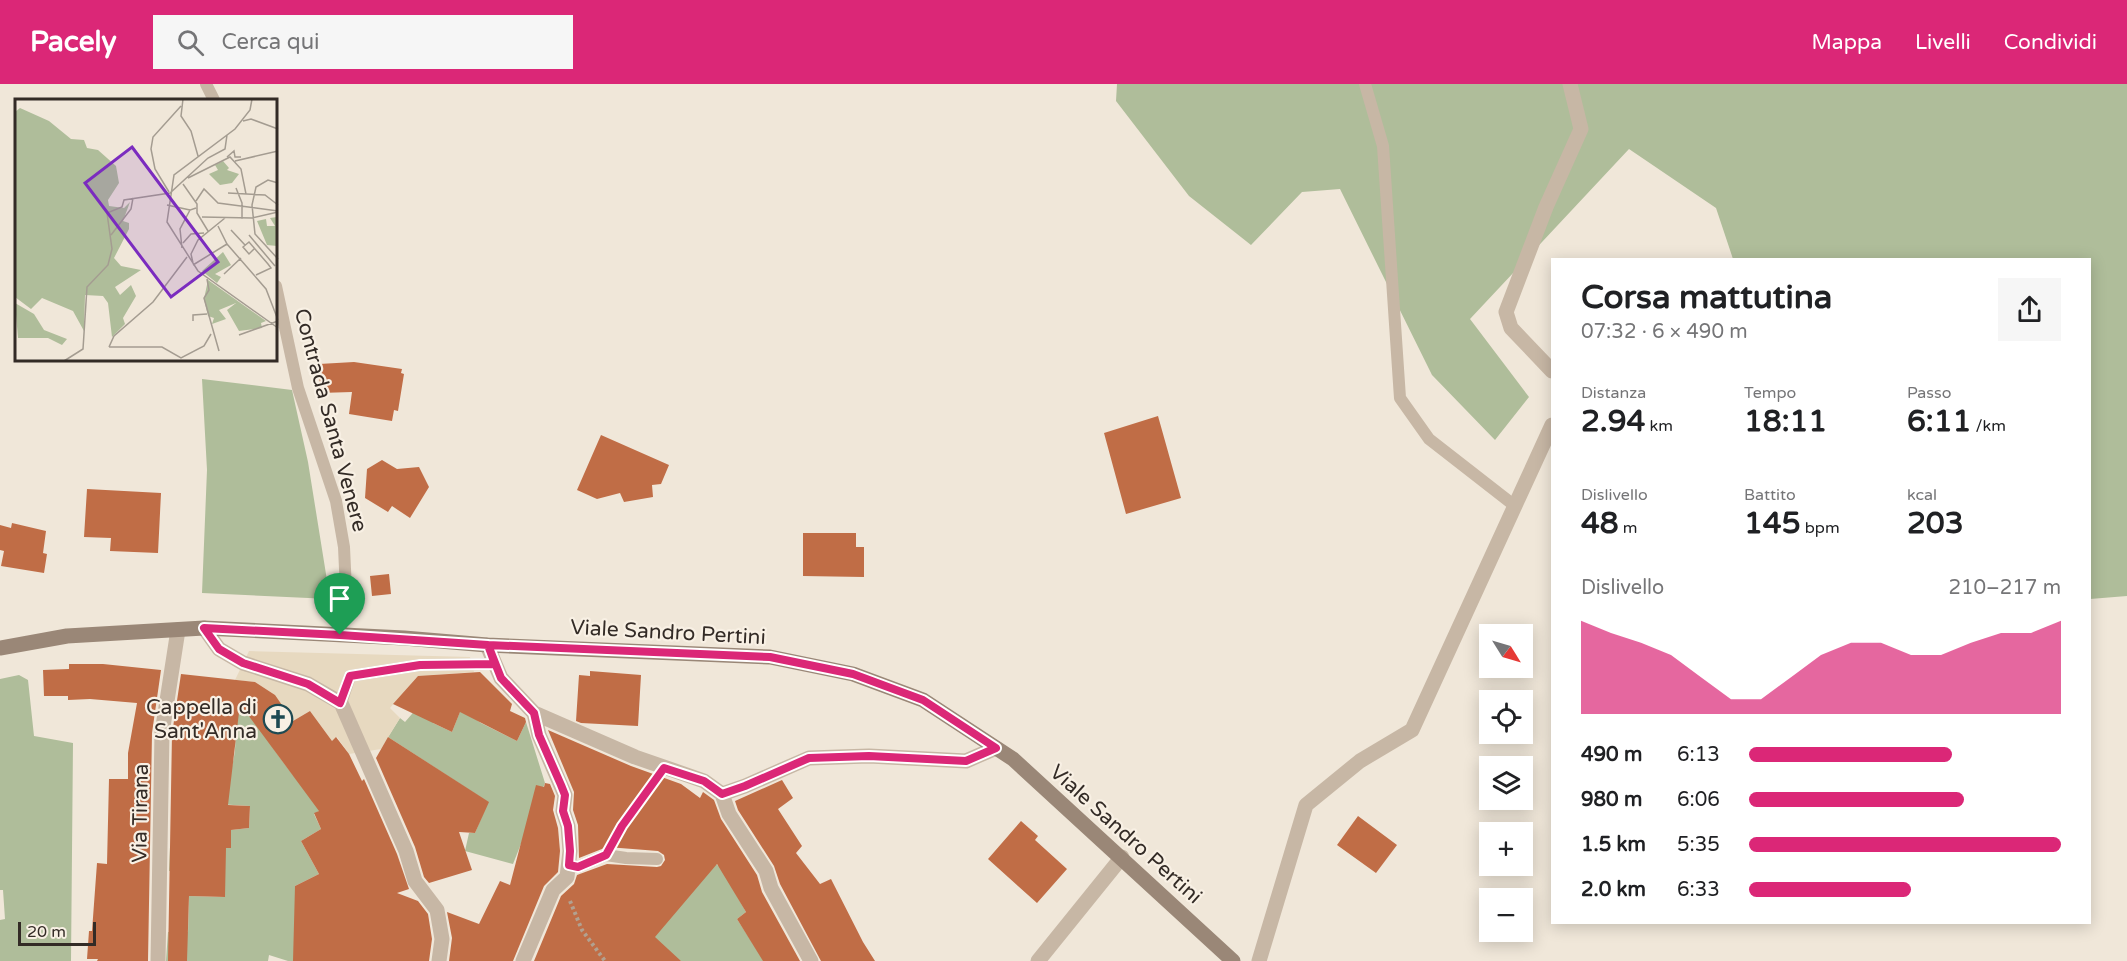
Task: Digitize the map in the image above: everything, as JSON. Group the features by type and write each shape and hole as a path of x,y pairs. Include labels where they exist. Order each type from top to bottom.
{"street":[{"path":"1551,370 1511,328 1506,312 1546,207 1581,129 1570,84"},
{"path":"1258,961 1306,805 1360,761 1412,730 1551,427"},
{"path":"204,628 219,649 243,663 308,684 340,703 406,851 415,881 437,910 441,939 438,961"},
{"name":"Viale Sandro Pertini","path":"0,648 67,636 204,628 488,645 770,657 853,674 923,700 1013,759 1233,961"},
{"name":"Via Tirana","path":"158,961 162,733 178,630"},
{"path":"488,645 501,678 534,713 664,768 704,781 722,794 729,814 766,871 771,888 811,961"},
{"path":"524,961 553,890 568,871 570,851 568,826 563,811 565,795 539,735 534,713"},
{"path":"722,794 809,758 869,756 966,761 996,748"},
{"path":"1038,961 1122,857"}],"lane":[{"path":"206,84 214,99"},
{"path":"1365,84 1383,146 1400,399 1429,439 1515,506"},
{"name":"Contrada Santa Venere","path":"278,295 298,388 336,501 344,547 346,591 340,635"},
{"path":"340,703 350,676 420,665 495,664"},
{"path":"568,871 606,855 657,859"}],"path":[{"path":"606,855 622,826 664,768"},
{"path":"568,871 566,891 582,930 605,961"}],"green space":[{"path":"1117,84 2127,84 2127,596 2091,599 2091,258 1733,258 1716,208 1629,149 1470,319 1529,397 1495,440 1432,375 1340,189 1302,192 1251,245 1189,196 1116,101"},
{"path":"202,379 292,390 308,462 330,599 202,593 207,470"},
{"path":"19,675 28,680 34,736 73,743 71,961 0,961 0,920 5,919 3,890 0,890 0,679"},
{"path":"431,692 444,700 433,723 452,732 461,709 481,723 517,741 526,722 545,783 513,864 465,851 469,833 475,833 488,802 388,737 400,718 405,722"},
{"path":"248,706 282,760 324,808 314,814 321,829 301,841 319,874 295,886 296,961 269,955 268,961 166,961 168,932 188,932 189,896 225,897 225,873 169,871 170,847 230,848 231,830 249,828 250,806 217,804 228,780 234,759 233,711 243,716"},
{"path":"707,857 721,868 746,912 737,919 764,961 681,961 641,955"}],"shaded area":[{"path":"249,651 470,657 474,672 433,675 433,683 416,678 390,708 400,718 381,749 349,754 337,737 332,741 310,711 293,721 272,693 255,682 235,680"}],"building":[{"path":"354,362 402,369 401,373 404,374 398,411 394,410 392,421 349,414 352,392 320,393 319,364"},
{"path":"1158,416 1181,498 1126,514 1104,433"},
{"path":"601,435 669,465 661,484 652,485 653,497 624,502 620,493 597,499 577,490"},
{"path":"382,460 397,469 419,467 429,487 410,518 392,506 388,512 365,498 367,469"},
{"path":"87,489 161,493 158,553 110,551 111,538 84,537"},
{"path":"12,523 46,531 43,553 47,554 44,573 1,566 4,551 0,550 0,525 11,528"},
{"path":"803,533 856,533 856,547 864,547 864,577 803,576"},
{"path":"389,574 391,594 372,596 370,576"},
{"path":"69,664 103,664 161,670 152,733 148,961 87,959 89,931 92,931 97,863 107,864 109,779 128,779 128,753 137,703 90,699 68,700 68,696 44,696 43,670 69,669"},
{"path":"590,671 641,675 638,726 576,721 579,675 590,676"},
{"path":"480,672 512,704 510,711 525,718 526,722 517,741 460,712 452,732 393,704 418,676"},
{"path":"181,674 255,682 275,695 293,721 310,711 332,741 336,737 349,754 362,781 364,779 397,854 409,889 397,893 418,901 428,914 432,939 429,961 293,961 295,886 319,874 301,841 321,829 314,813 319,811 240,704 228,805 250,806 249,828 231,830 231,848 226,848 225,897 189,896 187,961 168,961 172,734"},
{"path":"548,730 631,766 681,784 700,798 703,792 714,800 721,819 757,875 762,892 800,961 763,961 737,919 746,912 717,864 655,937 681,961 534,961 561,896 574,884 577,875 607,864 657,867 661,866 665,860 664,855 658,851 607,847 579,858 578,825 573,810 574,792"},
{"path":"388,737 489,802 475,833 459,832 472,870 429,883 424,877 415,847 376,758"},
{"path":"782,780 793,798 778,809 802,846 796,853 820,884 831,879 875,961 821,961 780,884 774,866 738,810 735,801"},
{"path":"545,783 550,784 555,796 553,810 558,828 560,851 558,872 544,886 513,961 449,961 452,938 447,912 479,924 500,881 510,885 536,785 544,787"},
{"path":"1358,816 1397,845 1376,873 1337,845"},
{"path":"1021,821 1038,836 1035,840 1067,869 1037,903 988,859"}],"place":[{"name":"Cappella di Sant'Anna","path":"278,719"}],"route":[{"path":"340,635 204,628 219,649 243,663 308,684 340,703 350,676 420,665 495,664 488,645 770,657 853,674 923,700 996,748 966,761 869,756 809,758 722,794 704,781 664,768 622,826 606,855 578,867 569,865 568,826 563,811 565,795 539,735 534,713 501,678 488,645 340,635"}]}
